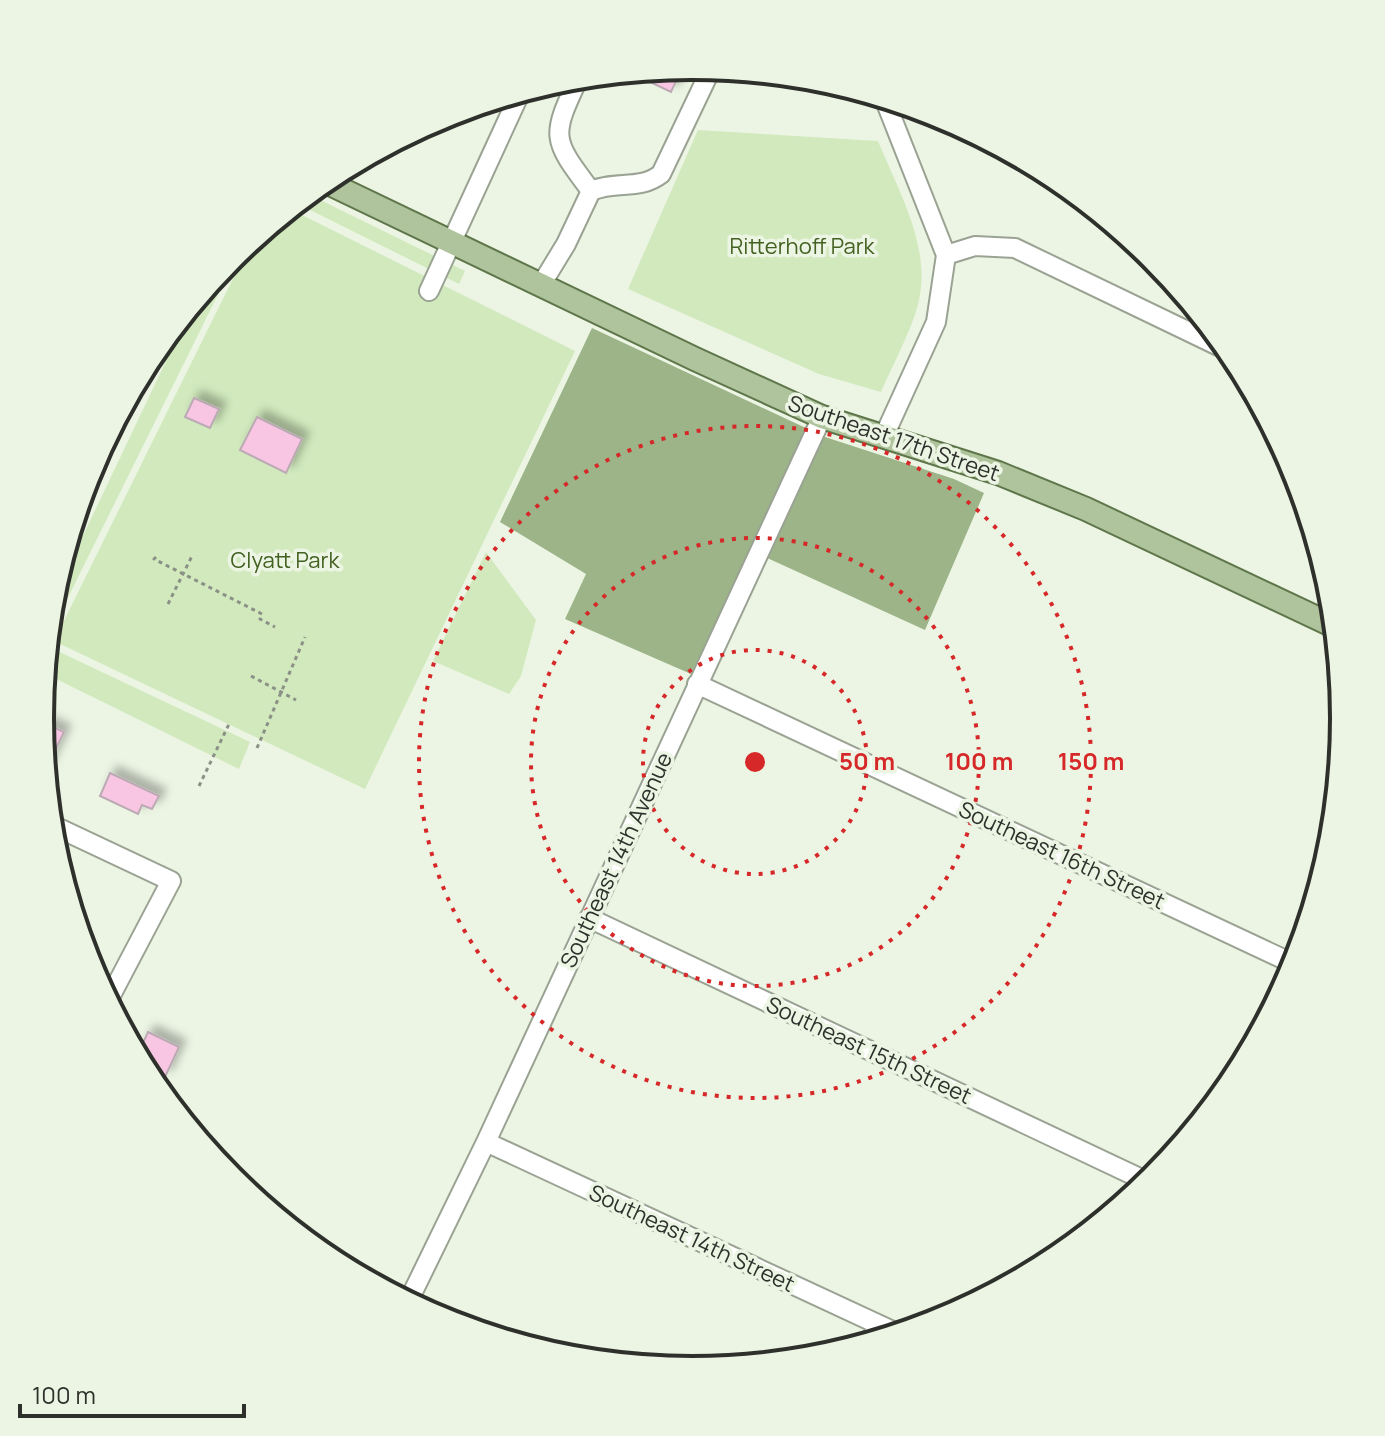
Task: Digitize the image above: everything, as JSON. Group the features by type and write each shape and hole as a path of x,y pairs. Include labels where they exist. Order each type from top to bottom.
{"main road":[{"name":"Southeast 17th Street","path":"337,187 822,417 998,473 1086,509 1324,621"}],"street":[{"path":"541,285 566,244 591,191 605,185 648,184 661,174 706,80"},
{"path":"573,91 557,127 563,154 591,191"},
{"path":"429,291 515,105"},
{"path":"884,436 936,322 946,255 889,110"},
{"path":"946,255 975,246 1015,248 1207,341"},
{"name":"Southeast 14th Avenue","path":"413,1292 486,1142 822,417"},
{"name":"Southeast 16th Street","path":"697,684 1283,959"},
{"path":"64,831 171,881 115,988"},
{"name":"Southeast 15th Street","path":"589,918 1136,1176"},
{"name":"Southeast 14th Street","path":"486,1142 884,1327"},
{"path":"875,1330 877,1324"}],"path":[{"path":"168,604 192,556"},
{"path":"156,557 154,559 262,614 260,619 275,627"},
{"path":"257,748 305,637"},
{"path":"251,676 296,700"},
{"path":"199,786 230,722"}],"green space":[{"name":"Ritterhoff Park","path":"698,130 878,141 917,239 922,280 912,321 881,392 819,374 628,289"},
{"path":"320,200 465,271 459,284 307,209"},
{"name":"Clyatt Park","path":"300,214 575,351 365,789 58,643 60,629 236,272"},
{"path":"222,287 64,606 78,546 171,350"},
{"path":"592,328 808,429 691,674 565,619 586,574 500,522"},
{"path":"822,436 954,479 984,493 925,630 765,557"},
{"path":"486,552 536,620 521,676 509,694 433,661"},
{"path":"57,651 250,742 239,769 55,678"}],"building":[{"path":"676,80 671,92 648,81"},
{"path":"194,398 219,409 210,428 185,417"},
{"path":"257,417 302,439 286,473 240,450"},
{"path":"54,728 64,732 55,751"},
{"path":"110,773 159,796 152,809 142,805 138,814 100,796"},
{"path":"148,1032 179,1047 165,1077 162,1073 143,1042"}]}
